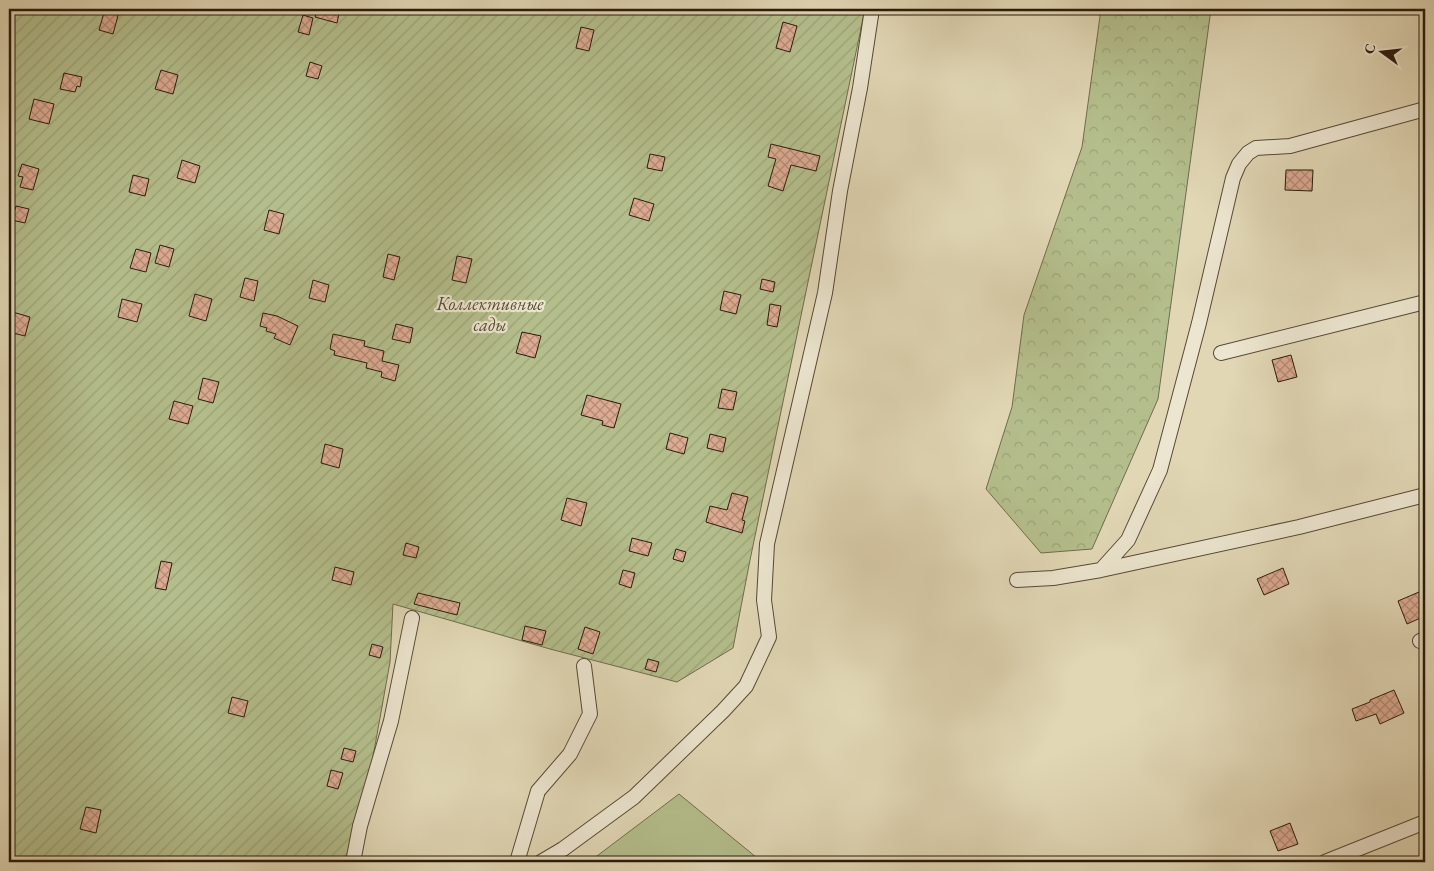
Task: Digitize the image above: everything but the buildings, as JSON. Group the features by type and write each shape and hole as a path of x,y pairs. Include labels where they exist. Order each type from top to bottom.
{"street":[{"path":"540,862 563,849 634,796 723,711 746,686 769,637 764,600 767,544 825,292 840,191 860,88 872,9"},
{"path":"1101,570 1128,540 1160,470 1199,323 1233,178 1239,164 1248,153 1256,148 1290,146 1425,109"},
{"path":"1221,354 1425,302"},
{"path":"1017,580 1053,578 1101,570 1299,527 1425,495"},
{"path":"353,862 360,826 391,721 412,618"},
{"path":"517,862 538,791 570,754 590,714 584,666"},
{"path":"1325,862 1425,822"}],"green space":[{"name":"Коллективные сады","path":"9,9 865,9 733,648 677,682 550,649 393,604 390,662 371,768 360,862 9,862"},
{"path":"1101,9 1211,9 1158,399 1092,549 1041,553 986,489 1012,407 1024,315 1082,147"},
{"path":"679,794 762,862 589,862"}]}
